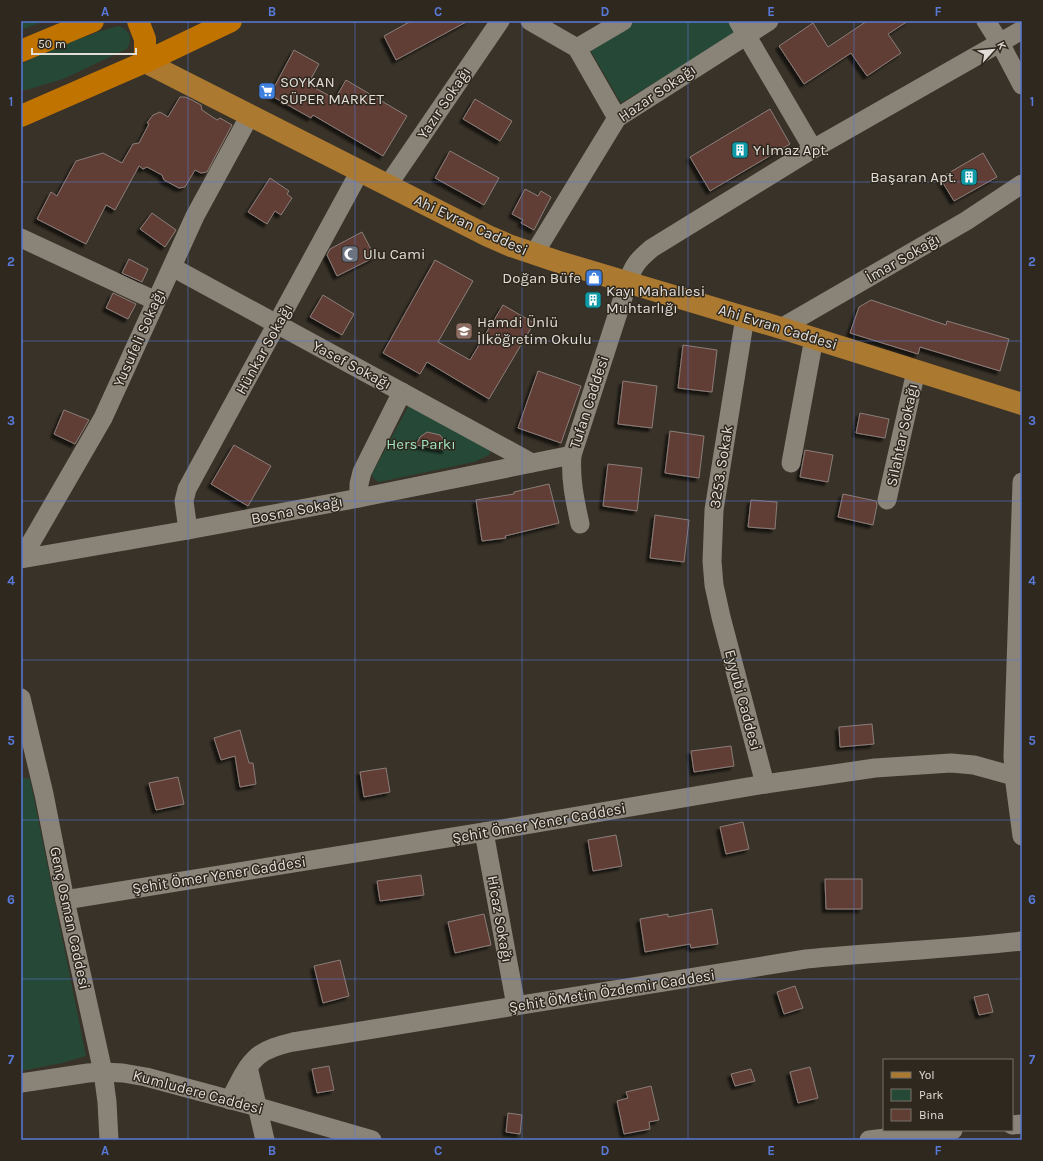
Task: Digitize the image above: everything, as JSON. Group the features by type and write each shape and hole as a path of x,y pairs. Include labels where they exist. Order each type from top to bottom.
{"highway":[{"path":"21,51 94,21"},
{"path":"138,21 146,39 145,62"},
{"path":"21,116 145,62 231,21"}],"main road":[{"name":"Ahi Evran Caddesi","path":"145,62 488,236 511,246 814,338 1022,404"}],"street":[{"name":"Yazır Sokağı","path":"388,185 500,21"},
{"path":"530,21 577,48 616,118"},
{"path":"577,48 623,21"},
{"name":"Hazar Sokağı","path":"534,254 616,118 742,28 769,21"},
{"path":"986,21 1000,42 1022,85"},
{"path":"742,28 813,149"},
{"name":"Tufan Caddesi","path":"580,524 572,492 570,472 572,455 632,270 638,259 652,248 813,149 1022,30"},
{"name":"Yusufeli Sokağı","path":"21,558 103,418 195,216 250,115"},
{"name":"Hünkar Sokağı","path":"188,530 184,501 187,489 278,325 360,171"},
{"name":"İmar Sokağı","path":"781,328 966,222 1022,184"},
{"path":"21,238 156,301"},
{"name":"Yasef Sokağı","path":"172,267 532,463"},
{"name":"3253. Sokak","path":"721,617 714,585 712,561 714,510 745,317"},
{"path":"791,463 814,338"},
{"name":"Silahtar Sokağı","path":"887,500 916,371"},
{"path":"359,498 358,484 362,472 402,392"},
{"name":"Bosna Sokağı","path":"21,558 188,530 359,498 572,455"},
{"path":"1022,482 1013,756 1014,776 1022,836"},
{"name":"Eyyubi Caddesi","path":"721,617 765,784"},
{"name":"Genç Osman Caddesi","path":"21,698 25,733 44,794 65,900 103,1072 107,1102 109,1140"},
{"name":"Şehit Ömer Yener Caddesi","path":"65,900 484,832 765,784 875,768 951,763 974,766 1014,776"},
{"name":"Hicaz Sokağı","path":"484,832 516,1006"},
{"name":"Şehit ÖMetin Özdemir Caddesi","path":"230,1100 248,1067 259,1056 273,1048 293,1042 806,959 950,949 1022,941"},
{"path":"248,1067 265,1140"},
{"name":"Kumludere Caddesi","path":"21,1083 103,1072 123,1073 146,1077 258,1107 372,1140"},
{"path":"869,1140 945,1131"}],"green space":[{"path":"21,21 45,21 21,30"},
{"path":"637,21 730,21 737,33 621,103 589,48"},
{"path":"118,26 122,27 128,32 130,42 127,49 63,79 26,90 21,90 21,65 24,63 49,50"},
{"name":"Hers Parkı","path":"409,405 491,449 489,455 474,462 379,482 373,478 372,474"},
{"path":"21,777 30,779 86,1056 62,1063 21,1071"}],"building":[{"path":"411,21 468,21 396,60 384,36"},
{"path":"867,21 908,21 888,34 901,53 867,76 851,53 804,84 779,46 813,23 828,47"},
{"path":"294,50 319,64 308,84 335,99 346,80 407,116 383,156 313,115 311,118 270,95"},
{"path":"180,97 185,97 192,100 201,105 202,110 217,120 220,118 232,125 207,172 201,173 195,170 185,187 179,188 164,180 162,175 147,167 143,169 139,166 115,210 106,205 86,244 37,219 51,192 57,196 76,161 103,153 122,163 133,144 139,143 149,124 147,123 153,115 160,112 168,117"},
{"path":"475,99 512,121 500,141 463,119"},
{"name":"Yılmaz Apt.","path":"770,109 790,144 710,191 690,157"},
{"path":"450,151 499,178 484,205 435,178"},
{"name":"Başaran Apt.","path":"983,153 997,177 954,201 940,178"},
{"path":"270,178 289,191 287,194 292,198 281,215 275,211 267,224 248,212"},
{"path":"525,189 538,196 541,191 551,197 534,230 521,223 523,220 512,214"},
{"path":"152,213 176,230 165,247 140,229"},
{"name":"Ulu Cami","path":"362,232 375,257 337,276 327,255 330,249"},
{"path":"129,259 148,269 142,282 122,273"},
{"path":"435,260 473,281 438,342 470,360 503,305 534,323 489,399 427,362 420,374 383,353"},
{"path":"113,293 136,304 128,319 106,308"},
{"path":"323,295 354,314 342,335 310,317"},
{"path":"871,300 946,325 947,321 1009,339 1000,371 920,347 918,354 850,333 859,307"},
{"path":"683,345 717,350 712,392 678,388"},
{"path":"538,371 581,386 561,443 518,428"},
{"path":"623,381 657,386 652,428 618,424"},
{"path":"64,410 89,420 75,444 54,434"},
{"path":"860,413 889,419 885,438 856,433"},
{"path":"670,431 704,436 699,478 665,473"},
{"path":"427,432 440,435 445,441 446,450 416,445 420,437"},
{"path":"234,445 271,466 248,506 211,484"},
{"path":"805,450 833,455 828,482 800,477"},
{"path":"608,464 642,468 637,511 603,506"},
{"path":"549,484 559,523 505,536 506,538 482,541 476,500 514,494 514,492"},
{"path":"843,494 876,501 877,505 873,525 838,517"},
{"path":"751,500 777,502 775,529 748,527"},
{"path":"655,515 689,520 684,562 650,558"},
{"path":"872,724 874,744 840,747 839,727"},
{"path":"240,730 249,763 253,763 256,784 240,787 235,756 221,760 214,738"},
{"path":"731,746 734,766 694,772 691,751"},
{"path":"386,768 390,792 364,797 360,772"},
{"path":"178,777 184,804 156,810 149,783"},
{"path":"743,822 749,849 726,854 720,827"},
{"path":"616,835 622,866 593,871 588,840"},
{"path":"421,875 424,895 380,901 377,881"},
{"path":"825,879 862,879 862,909 826,909"},
{"path":"712,909 718,944 691,948 690,944 645,952 640,919 668,914 668,917"},
{"path":"484,914 491,945 455,953 448,922"},
{"path":"340,960 349,996 323,1003 314,966"},
{"path":"795,986 803,1008 784,1014 777,992"},
{"path":"988,994 993,1012 979,1015 974,997"},
{"path":"329,1066 334,1090 317,1093 312,1069"},
{"path":"810,1067 818,1098 798,1103 790,1072"},
{"path":"751,1069 755,1081 735,1086 731,1074"},
{"path":"651,1086 659,1120 649,1122 650,1129 624,1134 617,1101 628,1098 626,1092"},
{"path":"508,1113 522,1115 520,1134 506,1132"}],"place":[{"name":"SOYKAN SÜPER MARKET","path":"267,91"},
{"name":"Yılmaz Apt.","path":"740,150"},
{"name":"Başaran Apt.","path":"969,177"},
{"name":"Ulu Cami","path":"350,254"},
{"name":"Doğan Büfe","path":"594,278"},
{"name":"Kayı Mahallesi Muhtarlığı","path":"593,300"},
{"name":"Hamdi Ünlü İlköğretim Okulu","path":"464,331"}]}
